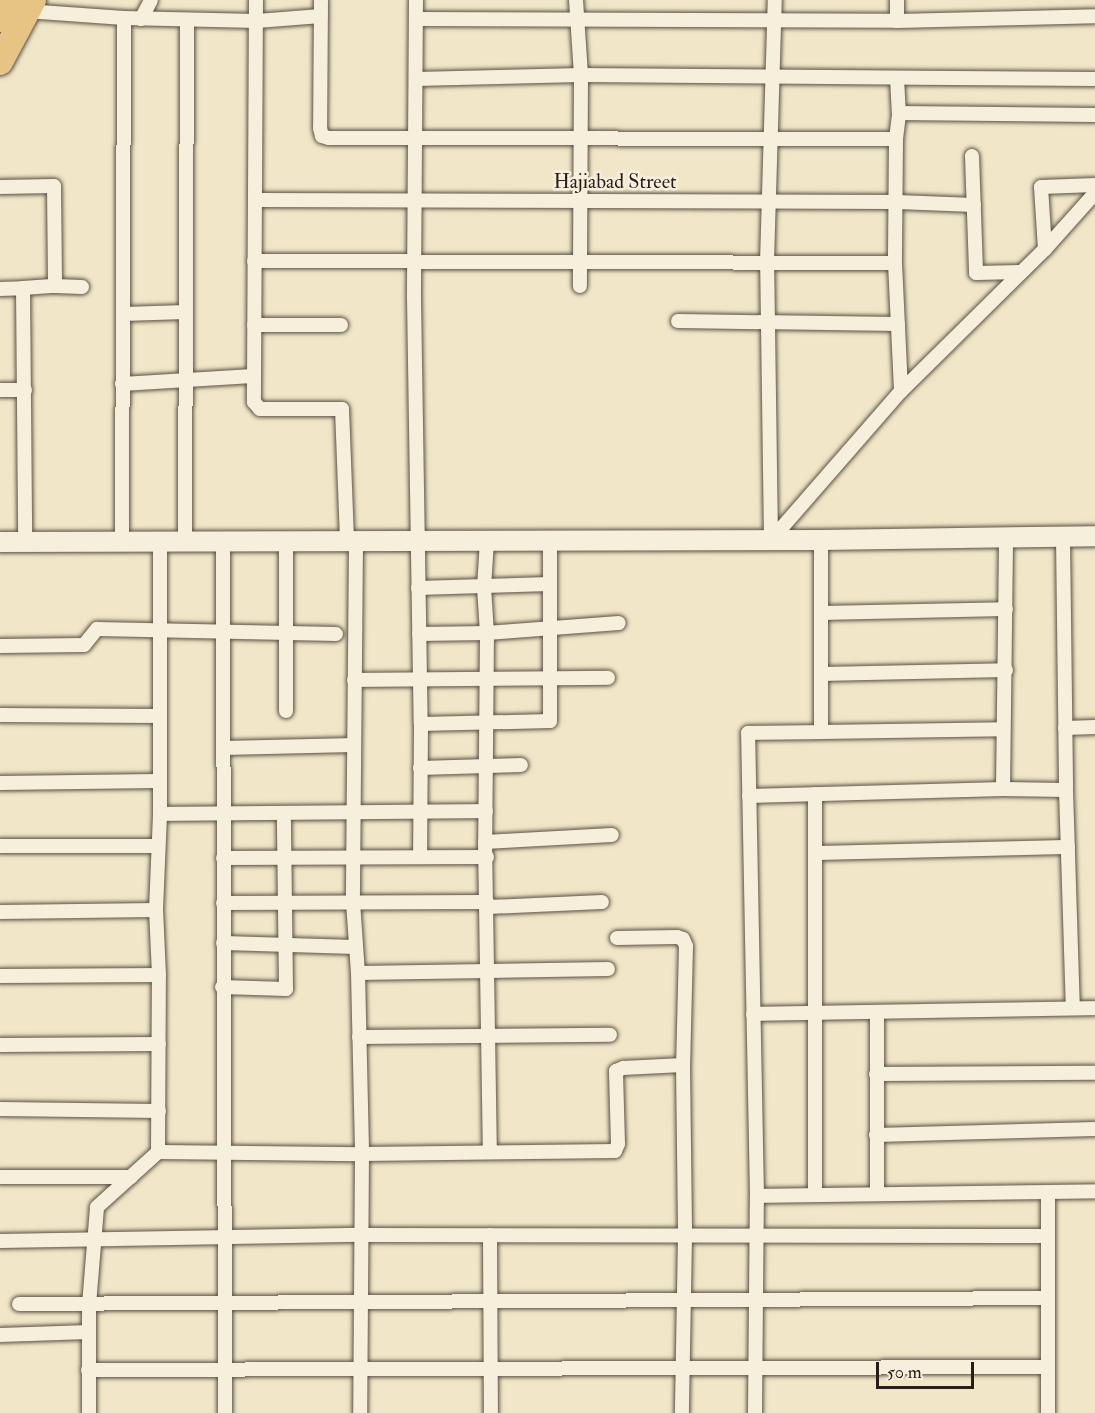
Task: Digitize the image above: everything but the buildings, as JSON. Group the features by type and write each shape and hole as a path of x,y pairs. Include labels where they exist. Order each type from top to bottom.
{"highway":[{"path":"0,19 23,4"},
{"path":"0,62 23,4"}],"street":[{"path":"141,19 151,0"},
{"path":"256,0 254,402 260,408 342,410 351,542 354,680 352,902 358,973 362,1154 360,1413"},
{"path":"321,0 322,136 896,139"},
{"path":"416,0 414,261 421,724 420,856"},
{"path":"576,0 581,75 580,286"},
{"path":"771,540 767,261 775,0"},
{"path":"897,0 897,21"},
{"path":"23,4 141,19 257,21 321,16"},
{"path":"416,19 897,21 1095,16"},
{"path":"122,542 124,18"},
{"path":"185,541 187,20"},
{"path":"416,79 581,75 1095,79"},
{"path":"897,78 899,113 896,139 895,263 901,391"},
{"path":"899,113 1095,115"},
{"path":"972,156 976,273 1021,272"},
{"path":"1045,249 1041,187 1095,185"},
{"path":"0,186 54,186 56,286"},
{"path":"771,540 901,391 1045,249 1095,193"},
{"name":"Hajiabad Street","path":"255,200 770,201 974,205"},
{"path":"254,261 895,263"},
{"path":"0,289 82,287"},
{"path":"23,288 25,542"},
{"path":"123,314 186,312"},
{"path":"678,321 898,324"},
{"path":"254,325 341,325"},
{"path":"122,384 253,375"},
{"path":"0,390 25,390"},
{"path":"0,542 822,540 1095,536"},
{"path":"1003,789 1006,537"},
{"path":"1063,537 1066,790 1073,1008"},
{"path":"821,732 822,540"},
{"path":"487,541 484,587 487,633 486,842 490,1152"},
{"path":"421,724 550,721 550,541"},
{"path":"158,1152 159,975 156,910 160,814 158,781 160,542"},
{"path":"223,542 222,987 225,1413"},
{"path":"286,542 286,711"},
{"path":"418,588 550,584"},
{"path":"821,613 1006,609"},
{"path":"419,633 487,633 619,623"},
{"path":"0,646 84,645 97,629 336,634"},
{"path":"821,674 1006,670"},
{"path":"354,680 608,678"},
{"path":"0,715 160,716"},
{"path":"1065,728 1095,727"},
{"path":"755,1413 757,1196 748,733 1003,729"},
{"path":"223,748 354,745"},
{"path":"420,768 521,765"},
{"path":"0,783 158,781"},
{"path":"749,796 1003,789 1066,790"},
{"path":"814,794 815,1195"},
{"path":"160,814 486,811"},
{"path":"222,987 286,989 284,813"},
{"path":"486,842 612,835"},
{"path":"0,846 157,846"},
{"path":"815,853 1068,847"},
{"path":"223,858 487,857"},
{"path":"223,903 602,902"},
{"path":"0,912 156,910"},
{"path":"617,938 677,937 683,939 686,946 682,1065 685,1236 685,1369 682,1413"},
{"path":"222,943 356,947"},
{"path":"358,973 608,969"},
{"path":"0,976 159,975"},
{"path":"753,1014 1095,1008"},
{"path":"877,1194 878,1012"},
{"path":"359,1037 610,1035"},
{"path":"0,1045 159,1044"},
{"path":"89,1413 89,1305 97,1207 158,1152 223,1155 615,1150 618,1144 616,1071 622,1068 682,1065"},
{"path":"876,1074 1095,1073"},
{"path":"0,1109 159,1111"},
{"path":"876,1135 1095,1129"},
{"path":"0,1177 131,1177"},
{"path":"1048,1191 1048,1413"},
{"path":"757,1196 1095,1191"},
{"path":"0,1241 361,1235 1048,1236"},
{"path":"490,1235 490,1413"},
{"path":"19,1304 224,1305 1047,1298"},
{"path":"0,1335 89,1332"},
{"path":"88,1370 1048,1367"}]}
